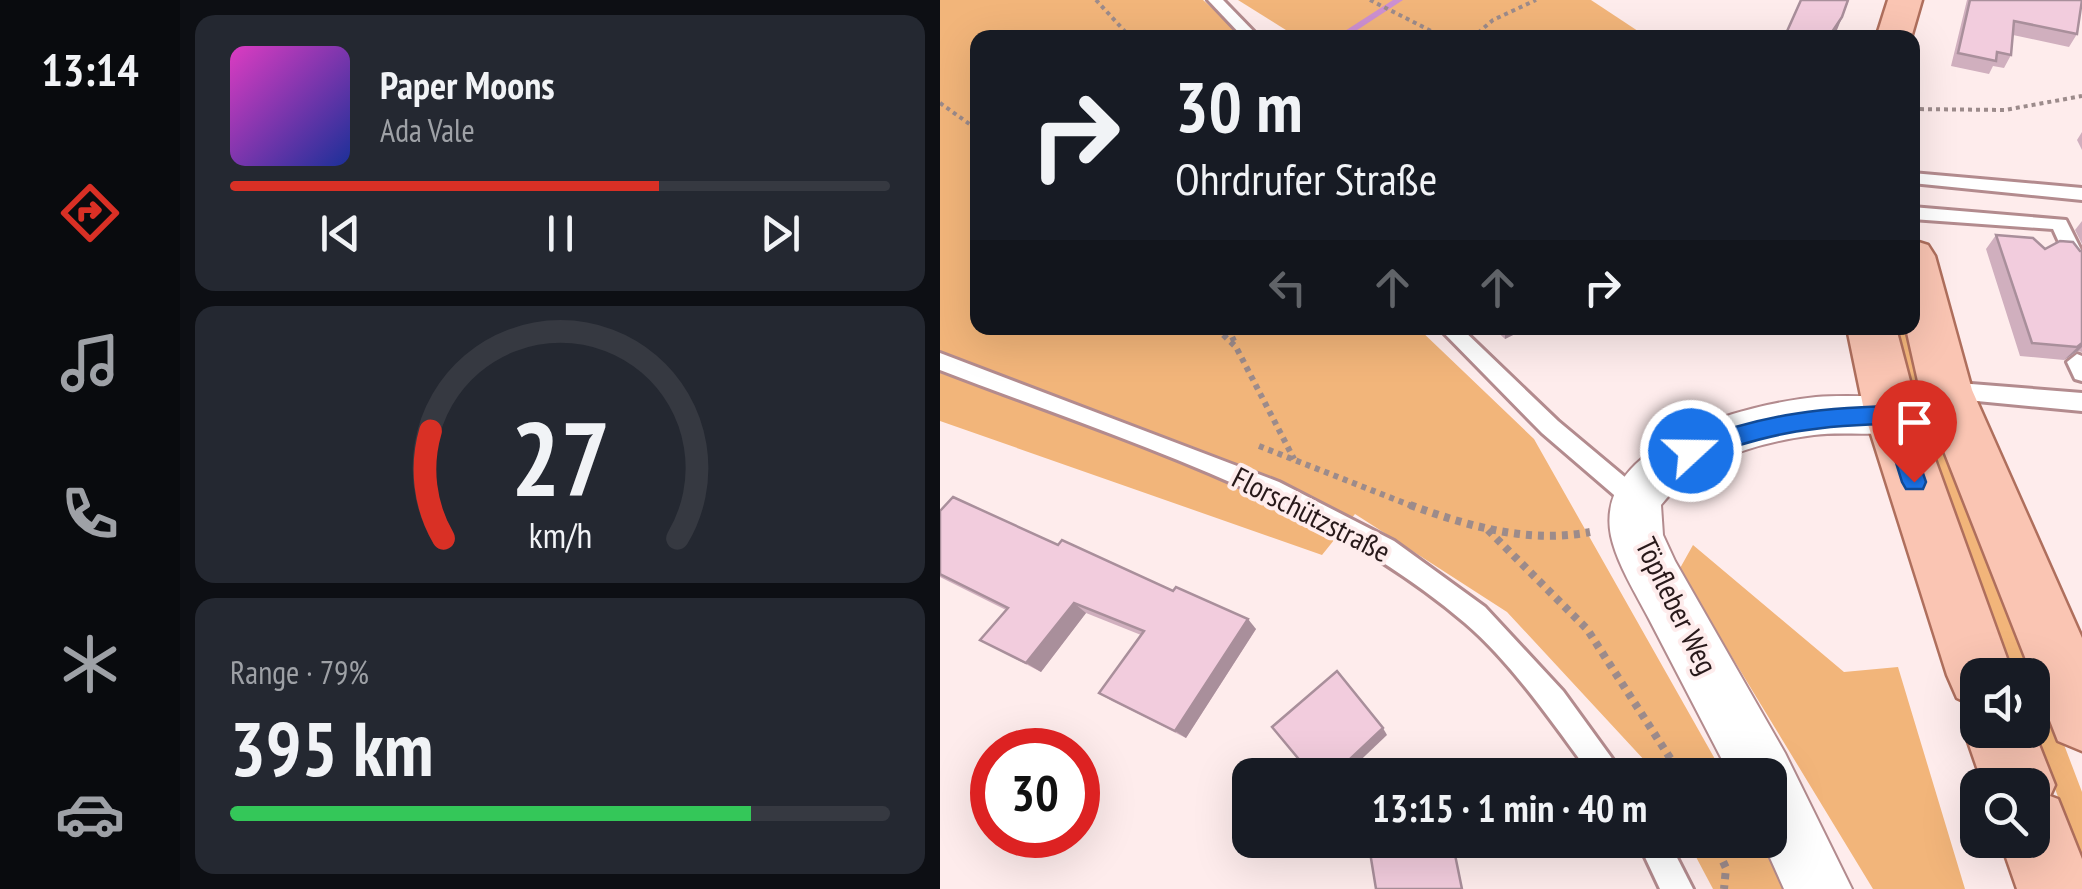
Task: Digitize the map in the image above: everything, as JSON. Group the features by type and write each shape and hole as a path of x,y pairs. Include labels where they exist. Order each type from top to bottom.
{"main road":[{"path":"1896,30 1906,0"},
{"path":"1876,335 1919,402 2082,717"},
{"path":"1916,335 1919,402 1976,658"},
{"path":"2043,858 2054,889"}],"street":[{"path":"1636,500 1660,470 1691,451 1738,433 1815,416 1919,402"},
{"name":"Töpfleber Weg","path":"1636,500 1638,536 1656,578 1754,758"},
{"path":"1787,823 1819,889"}],"lane":[{"path":"1215,0 1244,30"},
{"path":"1920,179 2082,194"},
{"path":"1920,214 2026,229 2060,224 2082,226"},
{"path":"2060,224 2075,258"},
{"name":"Töpfleber Weg","path":"1456,335 1550,427 1636,500"},
{"name":"Florschützstraße","path":"940,361 1271,489 1384,548 1476,616 1553,701 1596,758"},
{"path":"1919,402 2082,402"},
{"path":"1661,858 1677,889"}],"path":[{"path":"1096,0 1124,30"},
{"path":"1370,0 1377,8 1412,18 1432,30"},
{"path":"1481,30 1493,20 1536,0"},
{"path":"1920,109 2005,110 2082,96"},
{"path":"940,102 970,124"},
{"path":"1224,335 1236,346"},
{"path":"1231,335 1294,459 1487,529 1552,539 1586,535 1636,500"},
{"path":"1487,529 1587,628 1670,758"},
{"path":"1721,858 1726,868 1724,889"}],"shaded area":[{"path":"940,0 1203,0 1234,30 970,30 970,335 1425,335 1534,439 1714,758 1642,758 1507,612 1355,514 1322,555 940,421"},
{"path":"1238,0 1591,0 1636,30 1286,30"},
{"path":"1897,335 1913,335 1926,381 2031,658 2008,658 1937,465"},
{"path":"1693,545 1844,672 1898,667 1965,889 1873,889 1679,570"},
{"path":"2050,708 2082,792 2082,864 2050,768 2041,748 2050,748"},
{"path":"1697,858 1770,858 1787,889 1713,889"}],"building":[{"path":"1801,0 1848,0 1833,30 1788,30"},
{"path":"1970,0 2082,0 2077,34 2014,21 2011,55 1997,52 1996,61 1958,53"},
{"path":"1996,235 2033,238 2045,249 2060,241 2073,242 2082,251 2082,343 2077,347 2032,343"},
{"path":"953,497 1058,545 1062,540 1173,591 1176,587 1248,619 1175,731 1099,693 1144,631 1074,603 1026,663 980,640 1008,608 940,574 940,511"},
{"path":"1337,671 1383,728 1351,758 1298,758 1272,727"},
{"path":"1371,858 1456,858 1462,889 1376,889"}],"waterway":[{"path":"1351,30 1399,0"}],"route":[{"path":"1691,451 1738,433 1815,416 1892,415 1914,482"}]}
